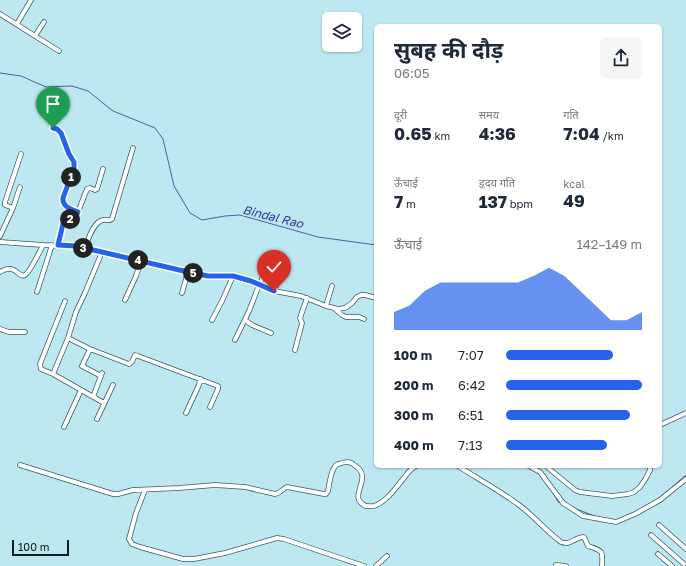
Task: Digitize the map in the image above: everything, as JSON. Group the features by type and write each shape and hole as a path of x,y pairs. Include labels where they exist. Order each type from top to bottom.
{"street":[{"path":"17,24 31,0"},
{"path":"0,14 59,51"},
{"path":"35,36 44,22"},
{"path":"53,128 57,129 61,133 69,154 74,162 74,168 63,198 63,202 66,206 78,212"},
{"path":"85,248 89,236 95,227 103,220 109,221 112,219 133,148"},
{"path":"13,208 5,205 5,202 21,154"},
{"path":"58,245 63,224 76,215 87,189 97,189 103,169"},
{"path":"0,236 13,208 20,187"},
{"path":"0,242 69,245 208,276 233,276 251,281 274,291 294,294 338,309 345,308 361,295 374,297"},
{"path":"0,272 5,268 9,268 16,271 21,276 25,275 31,268 43,245"},
{"path":"37,292 52,245"},
{"path":"53,374 68,338 76,312 102,252"},
{"path":"235,340 260,285 265,269 277,255"},
{"path":"125,300 141,261"},
{"path":"274,291 280,275 281,266 285,262"},
{"path":"182,293 188,272"},
{"path":"212,320 233,276"},
{"path":"326,306 332,286"},
{"path":"295,350 302,323 300,318 307,298"},
{"path":"65,301 40,367 42,370 53,374 104,403"},
{"path":"334,308 346,317 359,317 364,319"},
{"path":"245,320 271,334"},
{"path":"0,329 10,332 25,332"},
{"path":"68,338 90,349 129,364 135,356 138,356 216,385 218,388 210,407"},
{"path":"90,349 82,366 102,374 93,397"},
{"path":"186,413 201,379"},
{"path":"97,419 112,385"},
{"path":"64,427 80,390"},
{"path":"662,424 686,414"},
{"path":"20,465 113,494 133,490 215,485 245,486 275,494 287,487 326,494 334,468 340,463 349,462 358,468 362,474 358,497 363,505 368,506 374,506 383,501 412,468"},
{"path":"461,468 519,505 561,542 568,543 581,536 584,537 588,546 602,552 602,566"},
{"path":"533,468 540,472 563,503 583,516 616,522 635,514 660,500 686,479"},
{"path":"548,468 575,490 612,496 634,492 640,487 646,478 650,468"},
{"path":"144,490 129,539 132,544 140,547 183,559 194,559 225,554 277,538 364,566"},
{"path":"659,525 686,549"},
{"path":"651,536 684,564"},
{"path":"658,554 672,566"},
{"path":"376,566 387,556"},
{"path":"556,565 566,566"}],"waterway":[{"name":"Bindal Rao","path":"0,73 21,76 46,87 72,86 88,91 113,111 155,128 163,139 174,186 190,213 202,220 240,215 318,237 374,245"},
{"path":"669,490 686,475"},
{"path":"554,494 558,502 561,503"},
{"path":"574,508 597,517"}],"route":[{"path":"53,128 57,129 61,133 69,154 74,162 74,168 63,198 63,202 66,206 78,212 63,224 58,245 76,246 208,276 233,276 251,281 274,291"}]}
